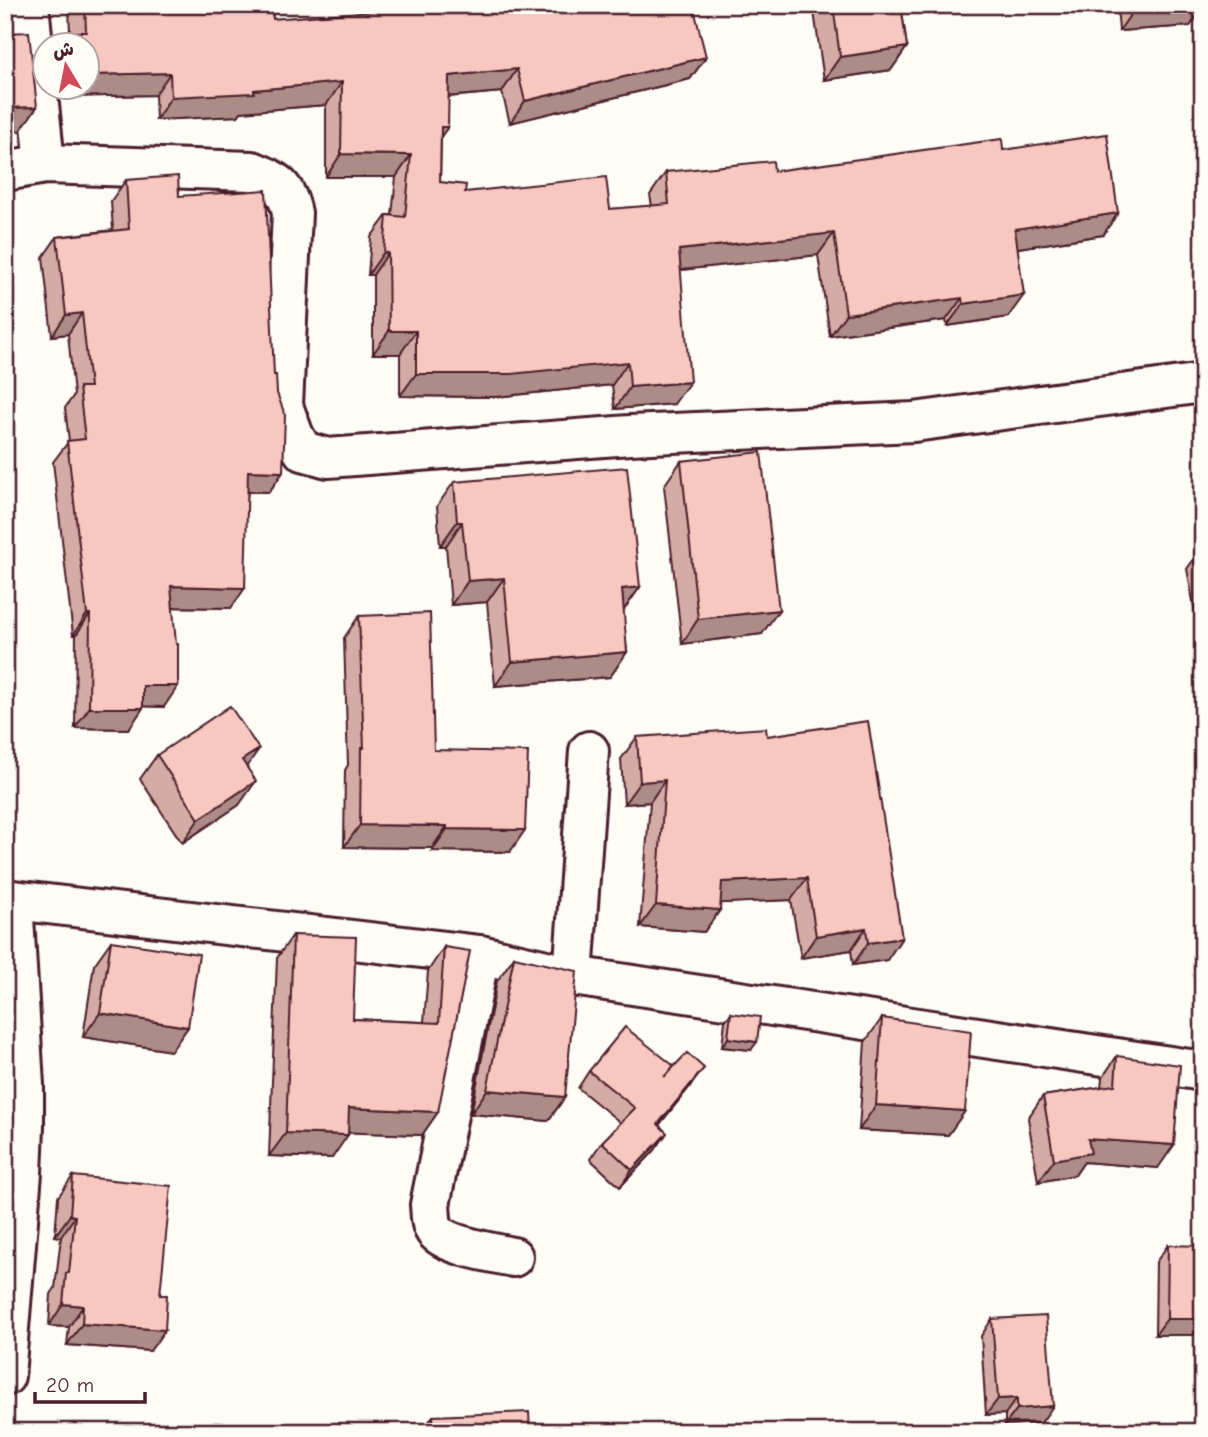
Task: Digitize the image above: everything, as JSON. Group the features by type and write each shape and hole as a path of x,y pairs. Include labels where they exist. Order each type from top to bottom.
{"street":[{"path":"29,5 45,164"},
{"path":"5,171 45,164 252,170 275,180 288,196 292,213 284,406 294,436 303,450 328,458 630,435 914,422 1203,383"},
{"path":"573,976 589,751"},
{"path":"5,1376 24,1127 24,1085 9,900 480,955 573,976 1203,1071"},
{"path":"480,955 430,1205 431,1221 436,1233 450,1241 513,1257"}],"building":[{"path":"85,5 271,5 273,19 398,9 397,5 662,5 662,11 693,5 706,57 525,101 517,69 449,76 448,127 441,127 440,182 466,185 465,192 606,177 610,209 669,204 666,172 773,161 774,171 1002,139 1003,150 1107,134 1118,213 1015,229 1024,295 963,304 962,298 846,314 834,233 679,250 690,382 630,387 628,362 511,374 416,374 416,331 389,331 388,253 384,252 387,215 405,217 411,155 341,154 342,82 254,90 254,93 171,97 170,73 102,75 102,32 86,32"},
{"path":"833,5 901,5 907,47 840,57"},
{"path":"1135,5 1174,5 1135,8"},
{"path":"29,32 32,102 36,102 37,107 5,108 5,33"},
{"path":"178,176 179,196 266,190 274,375 285,415 283,472 248,471 245,588 171,586 178,644 178,686 143,686 143,708 89,708 90,614 87,614 67,441 85,439 79,387 90,387 82,313 66,315 57,237 129,229 126,180"},
{"path":"761,452 779,610 698,619 681,461"},
{"path":"627,467 640,587 622,589 627,652 512,662 504,578 468,581 462,522 457,522 454,482"},
{"path":"430,613 434,750 528,752 525,830 360,825 361,748 364,748 359,616"},
{"path":"230,706 259,749 242,760 256,781 199,819 157,755"},
{"path":"868,721 902,938 868,943 866,928 816,936 807,878 722,882 720,910 656,905 665,780 640,782 637,737 766,728 767,736"},
{"path":"5,926 10,998 5,998"},
{"path":"293,935 356,937 353,1019 439,1023 444,947 470,951 438,1112 349,1108 348,1135 286,1133"},
{"path":"111,941 199,954 188,1027 100,1013"},
{"path":"514,957 577,971 565,1097 487,1090"},
{"path":"731,1013 760,1017 757,1042 728,1038"},
{"path":"882,1018 971,1031 965,1111 876,1105"},
{"path":"625,1027 674,1066 664,1077 687,1053 704,1068 658,1124 667,1133 632,1170 602,1142 635,1108 589,1071"},
{"path":"1117,1056 1180,1065 1174,1145 1088,1139 1091,1153 1054,1160 1043,1096 1115,1085"},
{"path":"73,1176 171,1186 160,1295 167,1295 165,1330 82,1324 83,1306 63,1304 75,1216 70,1215"},
{"path":"1168,1245 1203,1246 1203,1319 1167,1319"},
{"path":"1046,1316 1053,1406 1017,1409 1017,1398 998,1399 992,1319"},
{"path":"529,1412 530,1432 434,1432 433,1416"}]}
